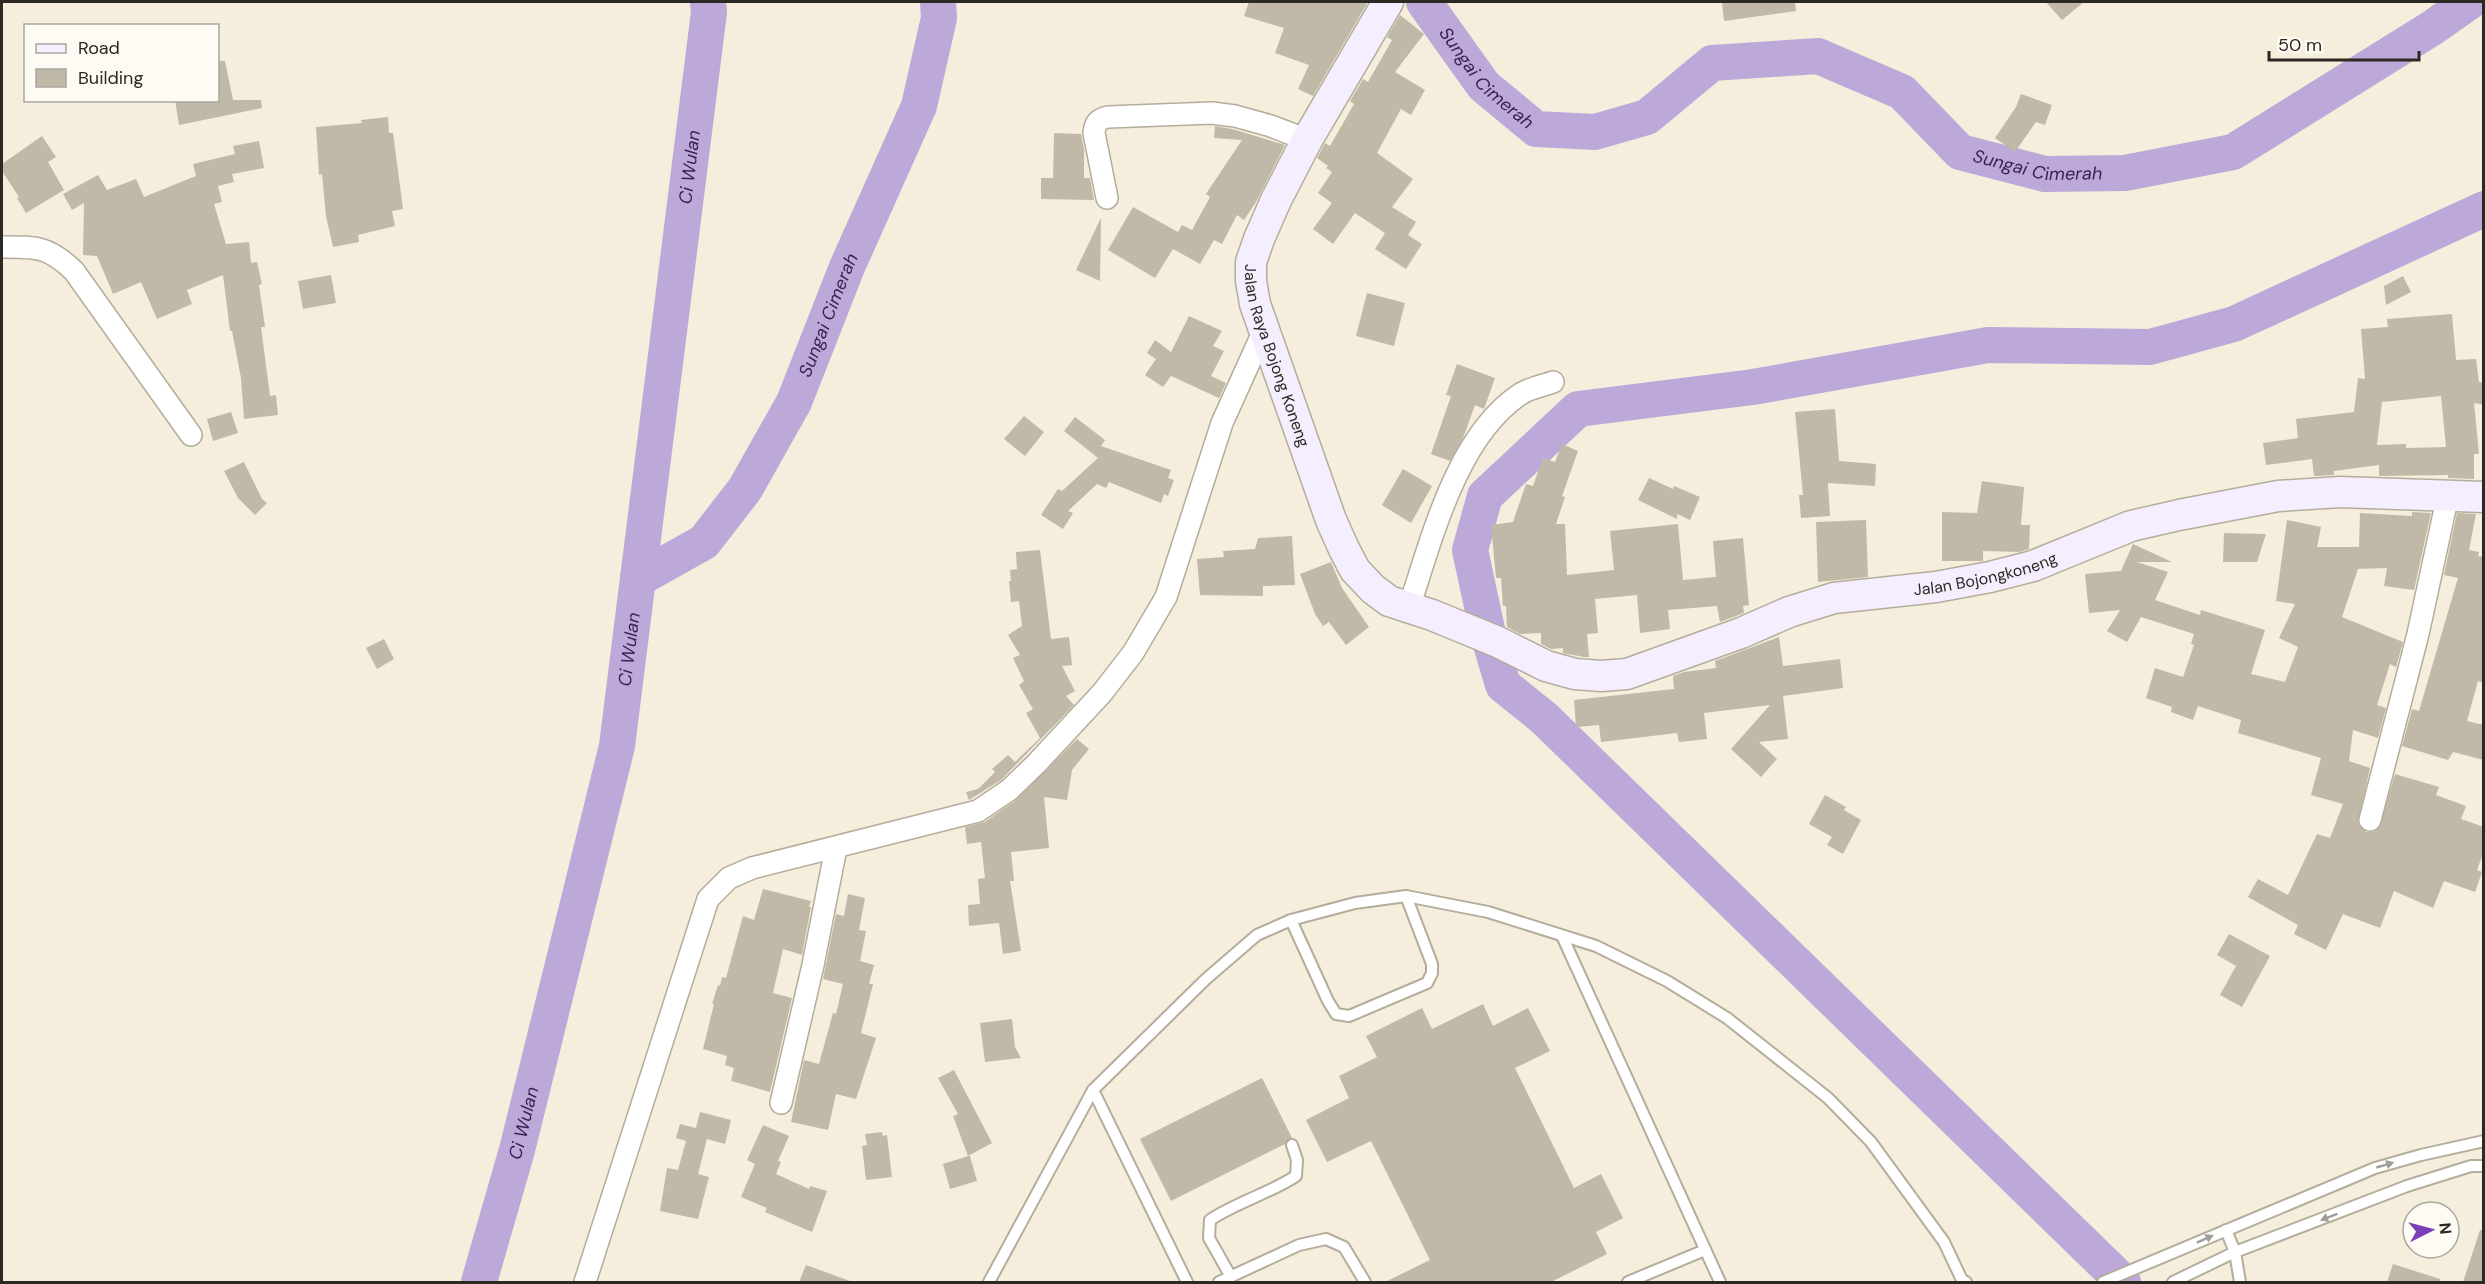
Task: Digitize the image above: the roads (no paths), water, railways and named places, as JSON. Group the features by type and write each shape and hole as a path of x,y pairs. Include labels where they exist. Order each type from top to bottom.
{"main road":[{"name":"Jalan Raya Bojong Koneng","path":"1385,7 1307,140 1276,200 1258,239 1251,262 1251,281 1264,330 1344,549 1355,570 1373,589 1389,601 1421,611 1498,642"},
{"name":"Jalan Bojongkoneng","path":"1498,642 1546,666 1575,674 1601,676 1627,674 1741,633 1788,612 1834,598 1936,587 1990,577 2033,566 2131,526 2179,515 2278,496 2340,492 2484,497"}],"street":[{"path":"1107,198 1094,133 1095,125 1100,119 1212,113 1234,116 1271,126 1307,140"},
{"path":"2,247 44,249 57,255 74,272 190,435"},
{"path":"585,1282 708,899 729,878 752,868 978,811 1009,790 1036,764 1102,693 1133,653 1166,597 1222,423 1264,330"},
{"path":"1421,611 1433,534 1460,470 1478,439 1497,414 1520,393 1553,382"},
{"path":"2370,820 2418,634 2448,495"},
{"path":"781,1103 813,965 836,848"}],"lane":[{"path":"1291,920 1328,1001 1336,1014 1349,1016 1427,983 1432,973 1432,964 1406,896"},
{"path":"990,1282 1094,1090 1206,979 1257,935 1291,920 1355,903 1406,896 1488,912 1563,938 1596,946 1667,981 1727,1018 1828,1098 1871,1142 1944,1242 1962,1280 1966,1282"},
{"path":"1563,938 1720,1282"},
{"path":"1094,1090 1187,1282"},
{"path":"2103,1282 2375,1168 2484,1141"},
{"path":"1231,1277 1209,1238 1210,1220 1227,1208 1278,1188 1296,1176 1297,1160 1292,1145"},
{"path":"2173,1282 2235,1252 2407,1186 2472,1166 2484,1166"},
{"path":"2226,1230 2235,1252 2240,1282"},
{"path":"1219,1282 1299,1245 1326,1239 1344,1247 1365,1282"},
{"path":"1628,1282 1705,1250"}],"waterway":[{"name":"Ci Wulan","path":"479,1282 517,1150 617,746 709,12 708,2"},
{"name":"Sungai Cimerah","path":"638,579 704,542 745,489 794,402 847,267 919,106 939,18 938,2"},
{"name":"Sungai Cimerah","path":"1424,2 1484,86 1536,129 1595,132 1647,117 1712,63 1818,56 1902,92 1960,152 2045,174 2125,173 2233,152 2432,28 2469,2"},
{"path":"2123,1282 1544,718 1503,685 1488,634 1470,550 1485,496 1578,409 1753,387 1988,345 2150,347 2234,324 2484,209"}]}
